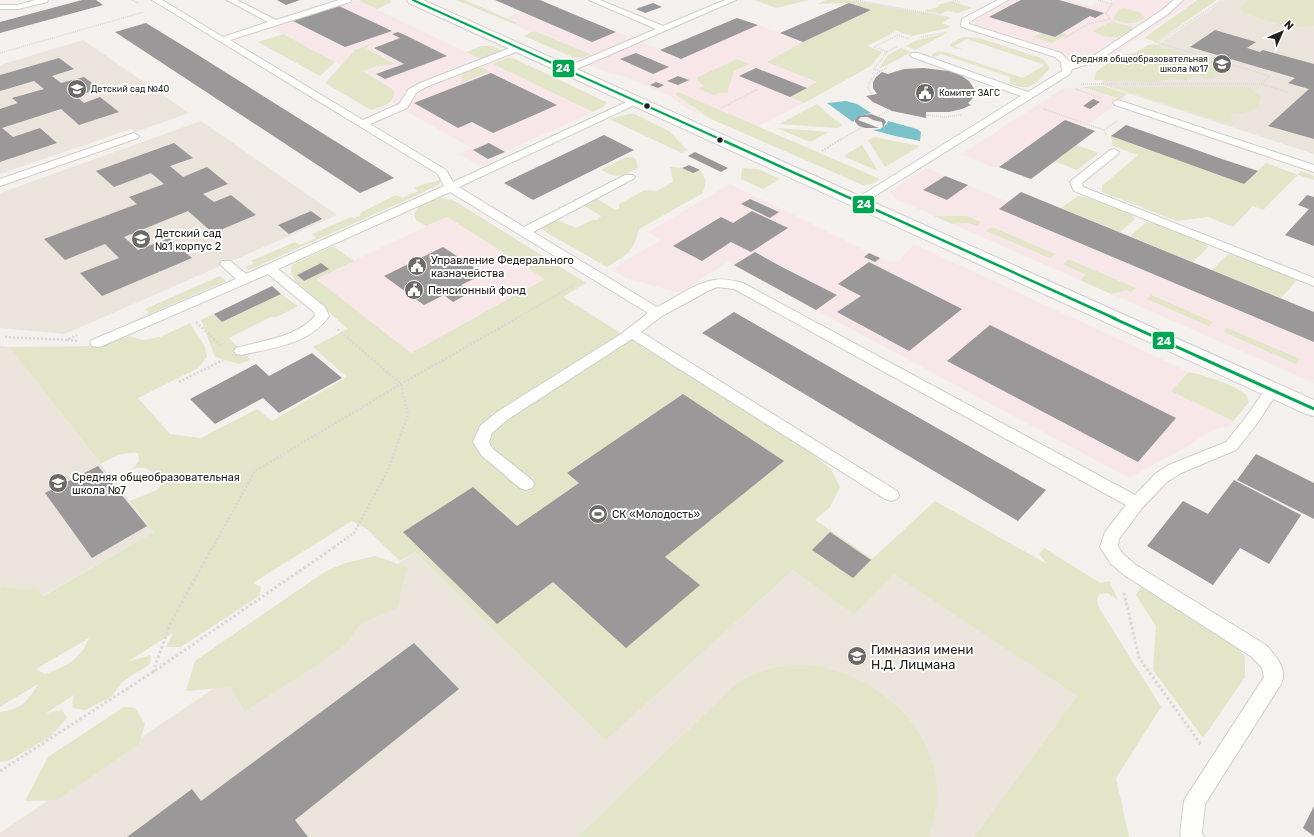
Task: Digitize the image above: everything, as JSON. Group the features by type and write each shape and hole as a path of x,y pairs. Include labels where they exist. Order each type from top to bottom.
{"main road":[{"path":"413,0 1314,409"}],"lane":[{"path":"0,7 18,7 44,0"},
{"path":"156,0 442,172 450,187 657,313"},
{"path":"231,0 276,23"},
{"path":"222,40 347,0"},
{"path":"593,0 663,29"},
{"path":"567,70 732,0"},
{"path":"858,202 1067,72 1068,67 1066,62 1058,55 965,25 965,20 1004,0"},
{"path":"1068,67 1095,59 1166,12 1179,0"},
{"path":"362,124 403,106 412,91 423,85 518,48"},
{"path":"915,55 1030,96"},
{"path":"97,343 182,308 636,101"},
{"path":"1118,103 1314,169"},
{"path":"0,183 50,171 134,136"},
{"path":"1114,152 1076,182 1078,189 1314,282"},
{"path":"524,232 629,177"},
{"path":"226,264 244,279"},
{"path":"236,353 284,341 309,328 318,322 322,316 320,310 269,268"},
{"path":"526,484 487,452 481,442 485,430 502,416 631,332 657,313 703,288 716,283 738,286 1137,503"},
{"path":"631,332 891,495"},
{"path":"1193,837 1191,834 1196,801 1274,678 1271,664 1259,651 1130,570 1117,559 1109,547 1111,537 1137,503 1161,478 1175,469 1231,446 1251,421 1272,390"}],"path":[{"path":"854,0 948,17"},
{"path":"1098,0 1112,4"},
{"path":"1111,0 1112,4 1106,13 1110,18 1134,33 1158,43 1270,76 1261,84"},
{"path":"1158,43 1222,0"},
{"path":"0,53 150,11"},
{"path":"1059,41 1088,24 1110,18"},
{"path":"887,52 874,47 898,35 911,39"},
{"path":"872,95 868,88 872,77 887,68"},
{"path":"1077,84 1261,84 1287,92"},
{"path":"1076,89 1118,103"},
{"path":"722,108 758,90"},
{"path":"1043,109 1104,130"},
{"path":"879,116 890,110"},
{"path":"926,115 946,116 967,113"},
{"path":"822,151 862,127"},
{"path":"153,672 170,624 255,471 401,384 594,275"},
{"path":"179,382 236,353 182,308"},
{"path":"0,771 153,672 354,533 387,472 408,415 401,384 322,316"},
{"path":"1117,559 1139,658 1217,768"}],"shaded area":[{"path":"1010,0 1071,0 1091,6 1099,1 1113,5 1113,0 1195,0 1099,65 983,28 973,23 975,19"},
{"name":"Средняя общеобразовательная школа №17","path":"1224,0 1314,0 1314,154 1099,84"},
{"path":"353,1 359,1 482,60 500,51 499,49 515,59 508,58 493,64 593,112 517,146 493,159 491,163 482,167 458,154 472,148 407,112 392,101 395,96 394,90 362,71 377,66 395,63 366,48 373,43 355,50 341,65 271,28"},
{"path":"523,12 592,41 616,32 681,58 758,25 803,42 768,62 818,82 791,97 804,103 757,127 678,92 675,94 711,119 684,107 670,96 627,77 605,72 524,36 531,32 514,24 516,23 506,18"},
{"name":"Детский сад №40","path":"83,40 189,113 135,132 131,129 0,174 0,65"},
{"path":"1083,87 1123,100 1084,127 1065,120 999,167 992,167 962,154 1062,89"},
{"name":"Детский сад №1 корпус 2","path":"201,121 337,215 65,334 0,328 0,193"},
{"path":"926,168 1008,202 999,209 1314,342 1314,383 896,199 892,195 892,190"},
{"path":"730,184 889,262 899,261 914,244 1189,372 1204,375 1239,390 1247,396 1249,402 1233,421 1231,426 1214,429 1181,450 1129,478 816,310 836,295 755,252 734,265 728,262 679,293 626,278 611,269 661,240 648,232"},
{"path":"446,217 545,279 411,353 315,279"},
{"name":"Средняя общеобразовательная школа №7","path":"0,346 9,347 154,532 0,620"},
{"name":"Гимназия имени Н.Д. Лицмана","path":"415,552 606,739 793,570 854,615 894,573 1077,696 974,837 0,837 0,833"}],"green space":[{"path":"391,0 392,2 377,9 359,1"},
{"path":"456,0 465,0 517,23 514,24"},
{"path":"754,0 809,0 776,8"},
{"path":"826,0 848,0 951,18 941,23 950,26 948,28 912,36 896,31 867,46 882,52 871,66 804,103 790,97 817,82 767,62 803,42 871,10 849,3 817,4"},
{"path":"1197,0 1217,0 1156,42 1144,38"},
{"path":"1248,0 1314,0 1314,25 1308,27 1290,26 1244,13 1239,7"},
{"path":"952,1 972,8 958,13 947,11 941,14 924,11 938,7 940,4"},
{"path":"1124,8 1140,12 1144,18 1133,23 1121,22 1113,19 1119,9"},
{"path":"1110,22 1131,26 1133,30 1118,37 1103,36 1093,31"},
{"path":"531,32 537,32 592,55 573,57 524,36"},
{"path":"947,33 915,50 906,46 917,40"},
{"path":"1041,33 1055,37 1061,33 1067,35 1052,43 1033,37"},
{"path":"283,34 335,62 320,76 258,42"},
{"path":"963,37 979,38 1038,57 1044,60 1050,68 1033,85 1023,87 1010,83 1010,77 941,54 934,57 931,55 938,51 945,52 1023,78 1045,65 967,39 954,46 962,49 951,46 950,44"},
{"path":"375,42 366,48 395,64 377,66 363,71 394,90 394,95 388,104 371,110 325,83 355,50"},
{"path":"1156,44 1163,48 1227,64 1222,72 1212,79 1194,75 1186,81 1170,78 1158,82 1094,80 1096,72 1117,56 1134,53 1148,45"},
{"path":"482,46 492,46 499,49 499,53 482,60 466,52"},
{"path":"901,48 912,52 879,69 888,55"},
{"path":"508,58 515,59 606,102 606,104 593,112 493,64"},
{"path":"737,59 749,64 734,71 728,93 714,95 699,89 703,86 696,78"},
{"path":"475,68 483,68 489,72 461,83 463,72"},
{"path":"1103,86 1127,94 1120,99 1083,87"},
{"path":"1114,87 1248,87 1261,97 1258,108 1243,113 1231,114 1233,125"},
{"path":"678,92 880,179 872,184 863,185 711,119 675,94"},
{"path":"817,104 843,125 837,128 779,124"},
{"path":"634,114 669,131 687,150 682,153 609,119"},
{"path":"777,128 829,132 810,142"},
{"path":"1111,136 1244,183 1266,163 1298,175 1263,210 1253,206 1233,227 1208,217 1177,221 1102,192 1102,186 1138,155 1113,146"},
{"path":"874,137 920,146 885,167 868,140"},
{"path":"862,145 878,171 845,157 845,155"},
{"path":"1076,145 1099,153 1077,170 1054,161"},
{"path":"626,157 636,159 638,168 620,176 612,175 601,170"},
{"path":"670,167 682,168 693,173 700,170 706,181 703,193 639,229 632,248 619,260 607,267 549,234 540,227 555,219 576,228 592,220 598,220 601,216 583,205 596,198 615,210 619,209 619,204 645,190 657,191 673,182"},
{"path":"742,168 758,169 780,179 763,189 741,179"},
{"path":"1301,171 1314,176 1314,180 1298,175"},
{"path":"440,180 440,184 413,197 249,270 245,267 254,263 251,261 295,242 300,245 316,238 312,234 351,217 354,218 361,215 360,213 396,195 402,198 418,191 414,188"},
{"path":"1078,196 1085,197 1132,215 1135,219 1120,232 1061,208"},
{"path":"438,198 453,200 586,283 563,297 803,447 831,469 840,487 830,507 815,520 872,559 935,501 1047,564 1039,554 1044,548 1100,583 1109,581 1118,600 1107,593 1100,594 1097,599 1098,606 1161,707 1116,778 1129,837 974,837 1077,696 894,574 854,615 793,570 606,740 415,552 400,561 367,529 352,521 253,583 261,587 259,596 181,647 166,647 173,633 127,662 151,655 150,664 122,682 112,696 86,710 72,708 74,695 46,713 62,710 67,718 51,736 10,760 0,762 0,712 19,707 31,696 38,684 0,707 0,589 2,587 24,590 34,588 43,596 154,532 130,501 157,490 162,483 149,470 142,468 132,469 139,461 138,453 128,453 110,459 101,464 9,347 99,346 129,336 143,340 160,337 190,323 205,347 207,357 198,368 138,398 170,434 201,438 257,409 272,421 347,377 313,347 348,329 297,284 291,272 292,265 333,246 354,261 316,279 411,353 545,279 447,217 426,226 416,220 414,214 420,206","holes":["321,263 329,269 304,281 297,275","89,638 82,652 66,665 45,674 36,669"]},
{"path":"934,216 967,216 981,222 976,226 968,223 952,224"},
{"path":"1147,222 1154,223 1205,243 1208,247 1193,262 1130,236"},
{"path":"992,227 1055,254 1050,258 986,231"},
{"path":"1228,254 1237,255 1292,277 1296,281 1281,298 1212,270"},
{"path":"1068,259 1136,288 1131,292 1126,290 1111,294 1080,280 1086,275 1063,264"},
{"path":"220,276 226,281 131,322 149,313 145,309"},
{"path":"281,294 298,306 277,317 271,317 229,338 251,360 239,364 215,357 201,320 214,314 223,322"},
{"path":"1151,295 1213,322 1209,326 1147,299"},
{"path":"1227,328 1300,359 1296,364 1224,332"},
{"path":"1189,372 1211,378 1236,388 1247,396 1249,402 1233,421 1171,391"},
{"path":"375,556 407,567 397,608 360,624 346,644 311,669 245,711 230,687 186,691 195,661 326,571 346,563"},
{"path":"1141,586 1234,644 1245,657 1245,677 1203,738 1153,670 1156,626 1136,595"},
{"path":"800,665 831,670 861,681 887,698 909,720 926,745 935,774 936,805 928,837 578,837 736,684 743,679 766,670"},
{"path":"124,707 135,708 145,724 139,744 57,800 25,801 48,757"}],"water":[{"path":"846,101 857,104 871,113 857,117 853,122 827,103"},
{"path":"888,121 917,129 921,132 920,141 873,130 880,129 887,124"}],"building":[{"path":"82,0 96,0 103,5 0,33 0,22"},
{"path":"277,0 300,0 286,5"},
{"path":"495,0 540,0 616,32 592,42"},
{"path":"1021,0 1059,0 1104,13 1095,18 1090,16 1055,37 989,17"},
{"path":"653,3 662,7 645,13 636,9"},
{"path":"849,3 871,10 803,42 780,33"},
{"path":"339,6 392,31 345,47 293,21"},
{"path":"737,18 758,25 681,59 660,50"},
{"path":"146,23 394,178 360,193 115,32"},
{"path":"1215,30 1256,42 1247,48 1260,52 1263,50 1314,64 1314,139 1268,126 1309,89 1288,83 1295,78 1190,47"},
{"path":"398,32 447,56 385,79 376,74 404,64 374,48 400,38 392,34"},
{"path":"636,53 669,67 653,74 620,59"},
{"path":"59,58 74,69 52,76 61,83 84,77 100,89 76,96 84,103 100,97 119,112 79,125 61,109 2,128 13,137 40,128 57,143 0,162 0,109 18,103 12,98 44,89 34,81 0,91 0,75"},
{"path":"756,68 807,88 790,97 739,76"},
{"name":"Комитет ЗАГС","path":"924,68 956,72 969,81 975,90 973,98 968,103 971,105 949,112 926,112 926,118 892,111 873,102 866,96 877,94 873,88 873,82 882,72 888,74 904,69"},
{"path":"491,73 557,105 493,133 472,122 458,128 414,103"},
{"path":"678,76 689,80 678,85 667,81"},
{"path":"656,82 664,85 658,88 650,85"},
{"path":"1093,99 1100,102 1090,109 1083,106"},
{"path":"871,114 884,119 886,122 883,127 882,122 868,117 861,117 858,120 879,128 865,128 859,126 855,122 855,119 858,116"},
{"path":"1065,120 1095,131 1031,179 999,167"},
{"path":"1126,125 1258,171 1244,184 1111,136"},
{"path":"604,135 634,150 533,200 504,183"},
{"path":"174,143 193,158 170,166 183,177 207,167 228,184 203,194 214,202 231,195 256,215 213,233 188,211 124,237 138,250 169,238 192,258 102,296 80,273 119,258 105,244 65,260 44,239 137,204 129,197 164,184 151,173 114,187 96,171"},
{"path":"489,143 505,152 488,159 473,150"},
{"path":"695,152 728,168 721,172 688,156"},
{"path":"689,165 700,170 693,173 682,168"},
{"path":"945,176 968,185 947,200 923,190"},
{"path":"1021,192 1314,312 1314,342 999,209"},
{"path":"1307,195 1314,197 1314,246 1285,235 1309,209 1298,205"},
{"path":"750,199 779,212 770,218 741,204"},
{"path":"311,211 322,219 289,234 278,225"},
{"path":"752,211 788,228 751,252 731,242 702,261 673,246 721,217 733,223"},
{"path":"443,247 484,274 461,285 471,292 453,302 444,295 424,305 384,276"},
{"path":"755,252 837,295 816,310 734,265"},
{"path":"869,253 880,258 875,262 864,257"},
{"path":"869,262 962,309 909,351 837,312 861,296 838,284"},
{"path":"321,263 329,269 304,281 297,275"},
{"path":"272,286 281,294 222,322 214,314"},
{"path":"734,312 1046,490 1018,521 702,333"},
{"path":"990,325 1176,418 1138,462 947,361"},
{"path":"312,353 342,378 279,413 263,398 215,424 190,399 256,364 269,376"},
{"path":"683,394 784,461 665,557 700,585 626,648 553,582 497,624 403,532 473,487 517,526 579,483 567,473"},
{"path":"1256,454 1314,483 1314,519 1237,480"},
{"path":"98,466 147,526 92,558 45,493"},
{"path":"1234,480 1301,515 1269,564 1240,548 1213,585 1147,546 1183,501 1208,514"},
{"path":"830,532 871,560 853,578 812,550"},
{"path":"414,643 459,689 295,820 308,837 127,837 192,789 201,801"},
{"path":"1314,806 1314,836 1303,828"}],"transit line":[{"name":"24","path":"413,0 1314,409"}],"place":[{"name":"Средняя общеобразовательная школа №17","path":"1222,64"},
{"name":"Детский сад №40","path":"77,89"},
{"name":"Комитет ЗАГС","path":"925,93"},
{"name":"Детский сад №1 корпус 2","path":"141,239"},
{"name":"Управление Федерального казначейства","path":"417,266"},
{"name":"Пенсионный фонд","path":"414,290"},
{"name":"Средняя общеобразовательная школа №7","path":"58,483"},
{"name":"СК «Молодость»","path":"598,514"},
{"name":"Гимназия имени Н.Д. Лицмана","path":"857,656"}]}
